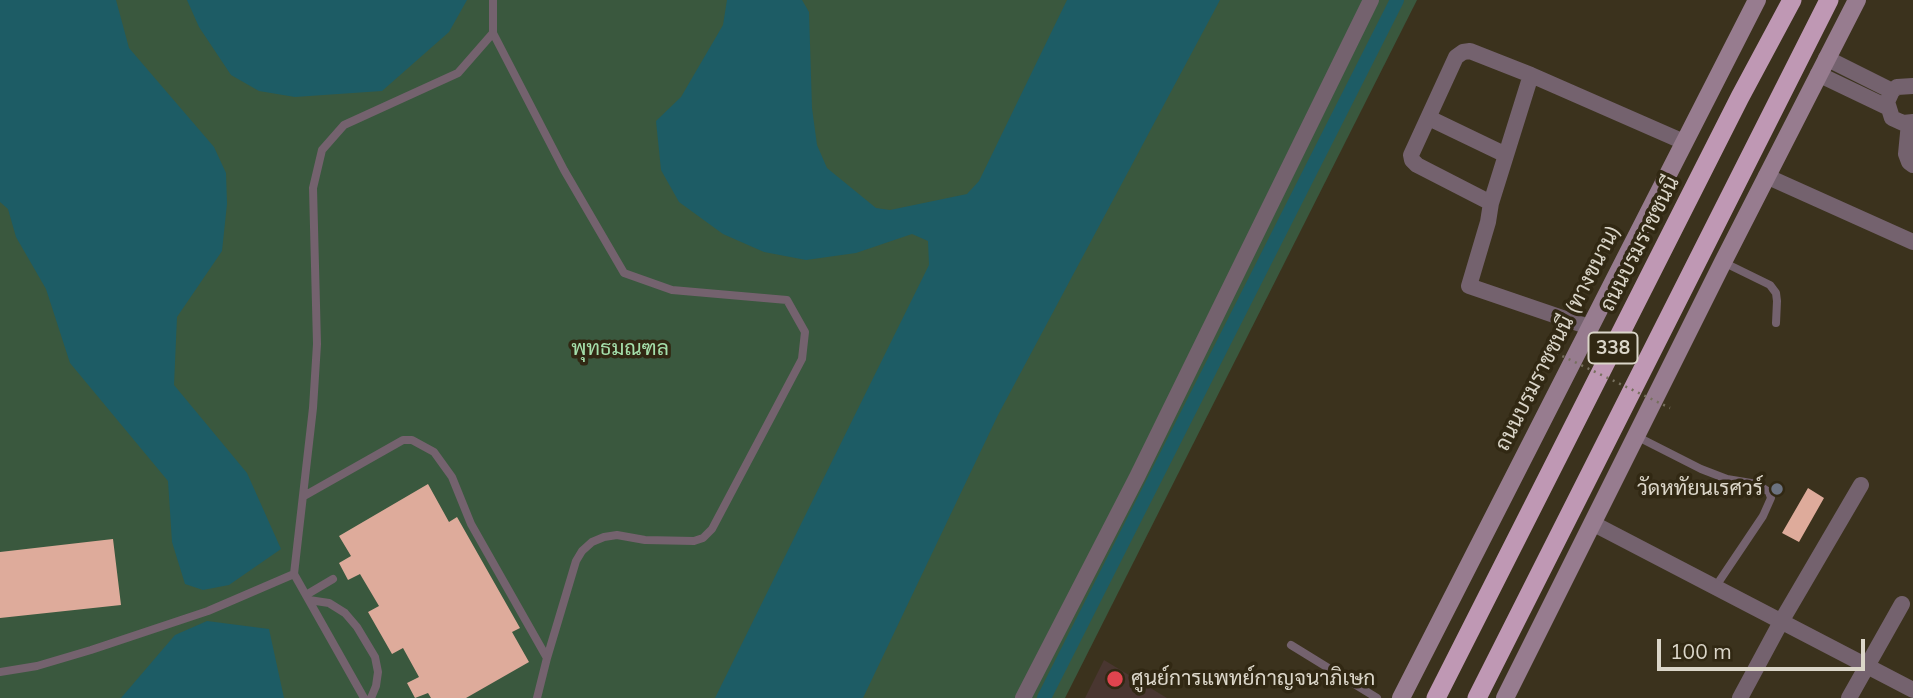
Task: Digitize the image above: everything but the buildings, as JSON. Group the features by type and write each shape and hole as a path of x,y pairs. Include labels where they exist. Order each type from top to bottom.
{"highway":[{"name":"ถนนบรมราชชนนี","path":"1436,698 1740,97 1792,0"},
{"name":"338","path":"1477,698 1829,0"}],"main road":[{"name":"ถนนบรมราชชนนี (ทางขนาน)","path":"1402,698 1757,0"},
{"name":"338","path":"1505,698 1857,0"}],"street":[{"path":"1023,698 1137,477 1371,0"},
{"path":"1491,203 1417,165 1411,155 1456,57 1463,52 1470,51 1531,75 1684,142"},
{"path":"1822,66 1892,91"},
{"path":"1822,66 1887,107 1892,118 1911,123 1906,154 1913,165"},
{"path":"1531,75 1491,203 1469,286 1589,327"},
{"path":"1887,107 1892,91 1903,85 1913,86"},
{"path":"1429,118 1506,155"},
{"path":"1766,176 1913,242"},
{"path":"1740,698 1861,485"},
{"path":"1592,523 1913,690"},
{"path":"1850,698 1902,604"}],"lane":[{"path":"494,0 493,33 565,170 624,272 672,290 787,300 806,332 802,359 712,529 703,538 694,541 645,540 617,535 592,542 582,551 576,561 537,698"},
{"path":"364,698 294,574 304,496 317,344 313,188 322,150 344,125 458,73 493,33"},
{"path":"1723,262 1770,285 1776,293 1776,323"},
{"path":"1636,436 1701,469 1727,479 1756,484 1769,492 1771,498 1763,516 1716,586"},
{"path":"304,496 396,442 412,440 425,446 442,460 452,477 471,524 547,658"},
{"path":"0,672 37,666 92,650 208,611 294,574"},
{"path":"307,598 333,579"},
{"path":"307,598 328,603 345,613 369,647 378,672 371,698"},
{"path":"1291,645 1377,698"}],"path":[{"path":"1556,353 1670,408"}],"shaded area":[{"name":"ศูนย์การแพทย์กาญจนาภิเษก","path":"1104,660 1167,698 1085,698"}],"green space":[{"name":"พุทธมณฑล","path":"0,0 1417,0 1065,698 0,698"}],"water":[{"path":"0,0 116,0 129,48 214,147 226,173 227,204 222,251 177,317 174,385 247,473 281,549 229,585 203,590 185,584 172,542 168,481 70,363 46,289 16,237 8,209 0,202"},
{"path":"187,0 467,0 449,32 382,91 295,97 259,91 231,75 199,27"},
{"path":"727,0 802,0 809,12 812,108 817,145 827,168 876,208 890,210 967,194 979,181 1067,0 1220,0 998,415 863,698 715,698 929,265 928,241 912,234 856,253 806,260 764,252 723,234 679,202 661,170 656,121 681,97 723,25"},
{"path":"207,621 269,629 284,698 121,698 175,635"}],"waterway":[{"path":"1044,698 1397,0"}],"place":[{"name":"วัดหทัยนเรศวร์","path":"1777,489"},
{"name":"ศูนย์การแพทย์กาญจนาภิเษก","path":"1115,679"}]}
